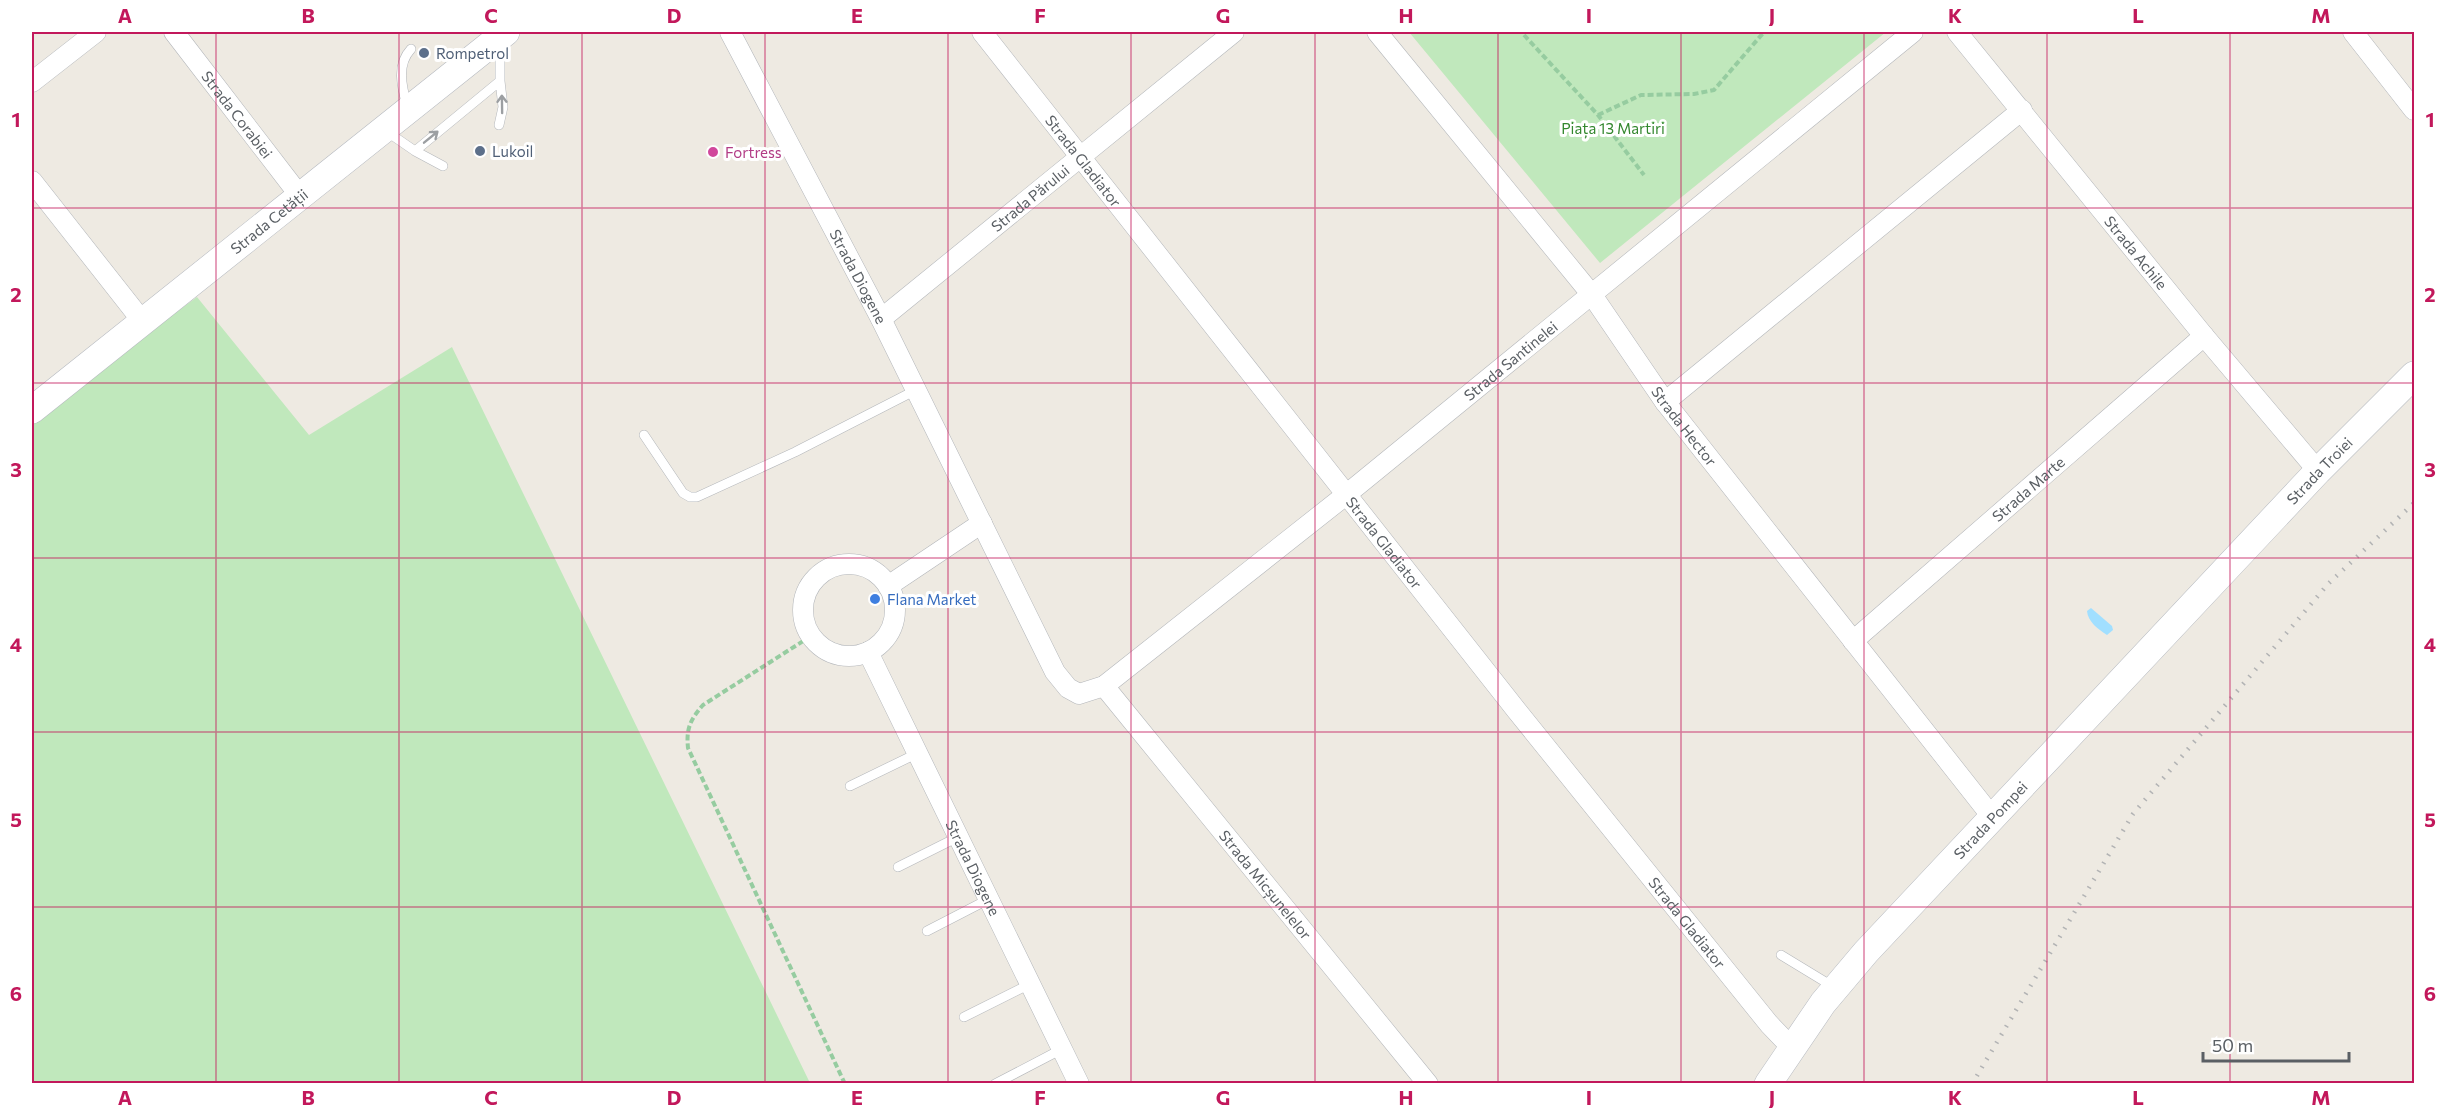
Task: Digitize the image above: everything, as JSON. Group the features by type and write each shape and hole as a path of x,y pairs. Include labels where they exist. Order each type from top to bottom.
{"main road":[{"name":"Strada Cetății","path":"32,410 503,34"},
{"name":"Strada Troiei","path":"2228,569 2318,471 2415,375"},
{"name":"Strada Pompei","path":"1768,1083 1836,988 2228,569"}],"street":[{"path":"32,82 96,32"},
{"name":"Strada Corabiei","path":"174,32 300,196"},
{"name":"Strada Diogene","path":"730,32 881,319 1055,672 1068,688 1080,694 1104,686"},
{"name":"Strada Gladiator","path":"982,32 1517,711 1769,1024 1792,1048"},
{"name":"Strada Părului","path":"881,319 1234,32"},
{"name":"Strada Hector","path":"1377,32 1592,295 1665,402 1993,818"},
{"name":"Strada Santinelei","path":"1104,686 1347,494 1913,32"},
{"name":"Strada Achile","path":"1957,32 2204,336 2318,471"},
{"path":"2352,32 2415,110"},
{"path":"1665,402 2022,110"},
{"path":"32,181 143,322"},
{"name":"Strada Marte","path":"1853,641 2204,336"},
{"path":"888,586 982,524"},
{"path":"845,565 866,568 879,575 888,586 894,600 893,624 881,644 868,652 843,656 820,646 811,636 805,623 804,608 813,582 824,572 845,565"},
{"name":"Strada Diogene","path":"868,652 1079,1083"},
{"name":"Strada Micșunelelor","path":"1104,686 1428,1083"}],"lane":[{"path":"499,126 503,107 500,81 503,34"},
{"path":"408,110 401,76 403,61 411,49"},
{"path":"415,151 500,81"},
{"path":"384,130 443,166"},
{"path":"644,435 683,493 690,497 697,496 756,472 916,390"},
{"path":"850,786 918,753"},
{"path":"898,867 958,837"},
{"path":"927,931 989,899"},
{"path":"1781,955 1836,988"},
{"path":"964,1017 1030,984"},
{"path":"995,1083 1062,1049"}],"path":[{"path":"1598,115 1641,95 1694,94 1713,90 1764,32"},
{"path":"1524,35 1598,115 1644,176"},
{"path":"811,636 703,705 692,718 686,732 688,748 845,1083"}],"green space":[{"name":"Piața 13 Martiri","path":"1409,32 1886,32 1600,263"},
{"path":"197,297 309,435 452,347 810,1083 32,1083 32,420 54,401"}],"water":[{"path":"2091,608 2112,626 2113,630 2107,635 2089,619 2087,611"}],"railway":[{"path":"1972,1084 2133,814 2328,584 2414,503"}],"place":[{"name":"Rompetrol","path":"424,53"},
{"name":"Lukoil","path":"480,151"},
{"name":"Fortress","path":"713,152"},
{"name":"Flana Market","path":"875,599"}]}
